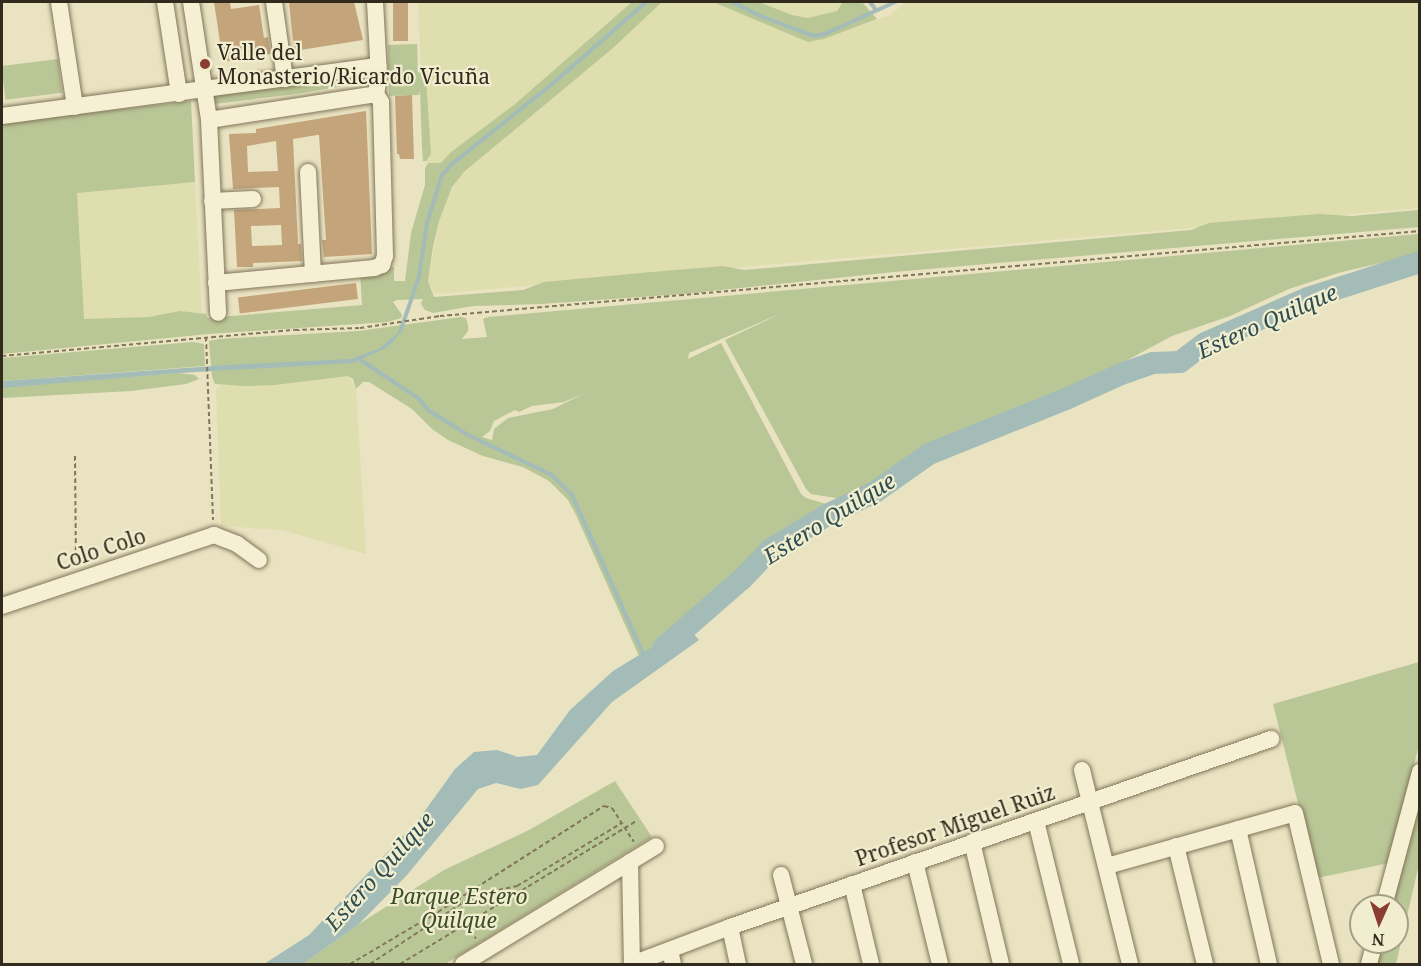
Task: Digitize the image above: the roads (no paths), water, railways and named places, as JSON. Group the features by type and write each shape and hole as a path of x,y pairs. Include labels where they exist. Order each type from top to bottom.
{"street":[{"path":"59,2 75,107"},
{"path":"165,2 179,94"},
{"path":"191,2 209,120 218,313"},
{"path":"274,2 285,79"},
{"path":"216,283 374,268 382,265 385,260 381,102 376,94 379,66 375,2"},
{"path":"2,116 379,66"},
{"path":"209,120 376,94"},
{"path":"308,172 313,274"},
{"path":"212,201 253,199"},
{"name":"Colo Colo","path":"2,606 214,535 237,544 259,560"},
{"name":"Profesor Miguel Ruiz","path":"632,964 666,957 730,927 790,905 1270,739"},
{"path":"1082,770 1130,964"},
{"path":"1387,894 1419,772"},
{"path":"1107,866 1295,813 1330,964"},
{"path":"1036,821 1071,964"},
{"path":"1238,829 1269,964"},
{"path":"972,842 1001,964"},
{"path":"466,964 656,846"},
{"path":"1176,846 1205,964"},
{"path":"632,964 636,859"},
{"path":"915,862 939,964"},
{"path":"781,875 804,964"},
{"path":"852,884 871,964"},
{"path":"730,927 738,964"}],"water":[{"path":"401,330 386,348 353,363 179,373 2,388 2,381 227,365 351,359 380,348"},
{"path":"684,623 699,640 612,702 538,785 521,789 496,783 478,789 407,875 359,924 303,964 264,964 309,935 419,819 455,769 474,752 497,750 518,757 537,755 570,710 613,671 667,638"}],"waterway":[{"path":"400,332 419,277 427,223 442,175 452,164 551,85 646,2"},
{"path":"732,2 763,17 814,36 825,34 895,2"},
{"path":"870,2 876,10"},
{"name":"Estero Quilque","path":"664,647 742,579 771,549 829,514 875,492 929,454 1066,399 1121,374 1153,363 1180,362 1205,343 1308,298 1420,262"},
{"path":"359,359 418,398 428,410 468,435 552,475 572,495 644,656"}],"place":[{"name":"Valle del Monasterio/Ricardo Vicuña","path":"205,64"}],"park label":[{"name":"Parque Estero Quilque","path":"459,908"}]}
